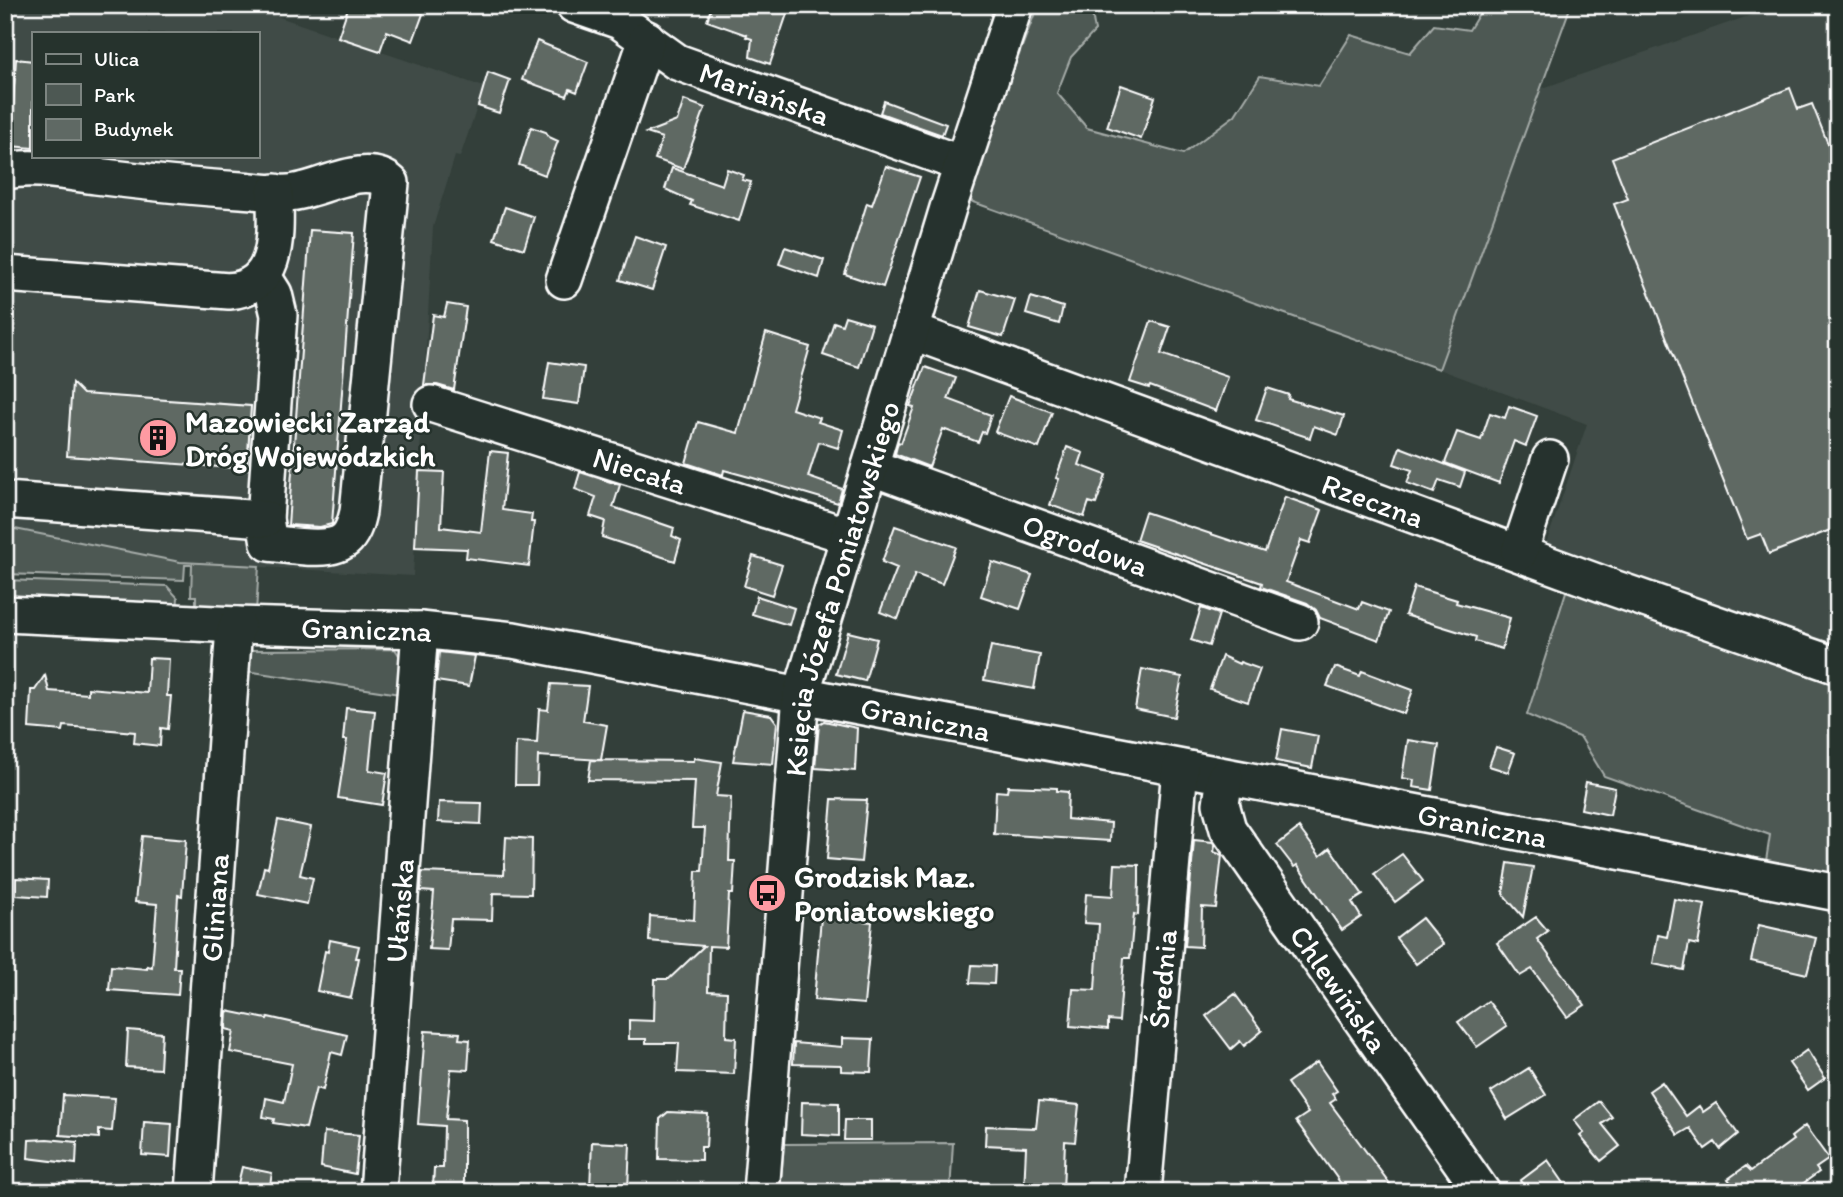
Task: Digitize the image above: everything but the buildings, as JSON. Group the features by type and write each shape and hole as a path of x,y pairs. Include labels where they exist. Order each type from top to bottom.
{"street":[{"name":"Mariańska","path":"574,5 620,21 677,62 962,164"},
{"name":"Księcia Józefa Poniatowskiego","path":"761,1192 801,695 962,164 1014,5"},
{"path":"564,280 647,39"},
{"path":"5,172 48,171 194,188 290,193 344,178 373,174 383,176 391,183 359,512 354,528 345,540 334,545 307,547 269,543 265,519 279,315 274,294 262,275"},
{"path":"5,274 244,290 254,284 271,260 274,249 275,192"},
{"name":"Rzeczna","path":"911,331 1613,588 1838,666"},
{"name":"Niecała","path":"431,404 849,537"},
{"path":"1519,553 1550,459"},
{"name":"Ogrodowa","path":"870,467 1300,622"},
{"path":"5,500 265,519"},
{"name":"Graniczna","path":"5,614 419,630 513,640 1838,893"},
{"name":"Gliniana","path":"194,1192 232,654 237,625"},
{"name":"Ułańska","path":"378,1192 419,630"},
{"name":"Średnia","path":"1143,1192 1181,768"},
{"name":"Chlewińska","path":"1225,777 1221,804 1228,829 1482,1192"}],"shaded area":[{"name":"Mazowiecki Zarząd Dróg Wojewódzkich","path":"5,5 244,5 484,87 460,157 455,156 433,227 413,576 180,562 5,527"},
{"path":"1780,5 1838,5 1838,647 1546,544 1587,424 1439,369 1540,89"}],"green space":[{"path":"1038,5 1083,5 1092,13 1095,31 1071,57 1057,93 1087,128 1183,154 1235,115 1260,76 1319,86 1351,35 1410,53 1434,25 1469,30 1480,12 1476,5 1571,5 1439,369 973,202 965,196"},
{"path":"5,527 180,562 259,566 256,612 196,610 196,596 191,596 192,565 185,565 184,580 5,574"},
{"path":"1570,579 1838,679 1838,875 1766,861 1770,835 1604,776 1581,738 1527,715"},
{"path":"5,580 167,586 178,598 177,610 5,604"},
{"path":"395,649 402,660 400,694 246,671 249,650"},
{"path":"953,1143 950,1192 780,1192 784,1144"}],"place":[{"name":"Mazowiecki Zarząd Dróg Wojewódzkich","path":"158,438"},
{"name":"Grodzisk Maz. Poniatowskiego","path":"767,893"}]}
